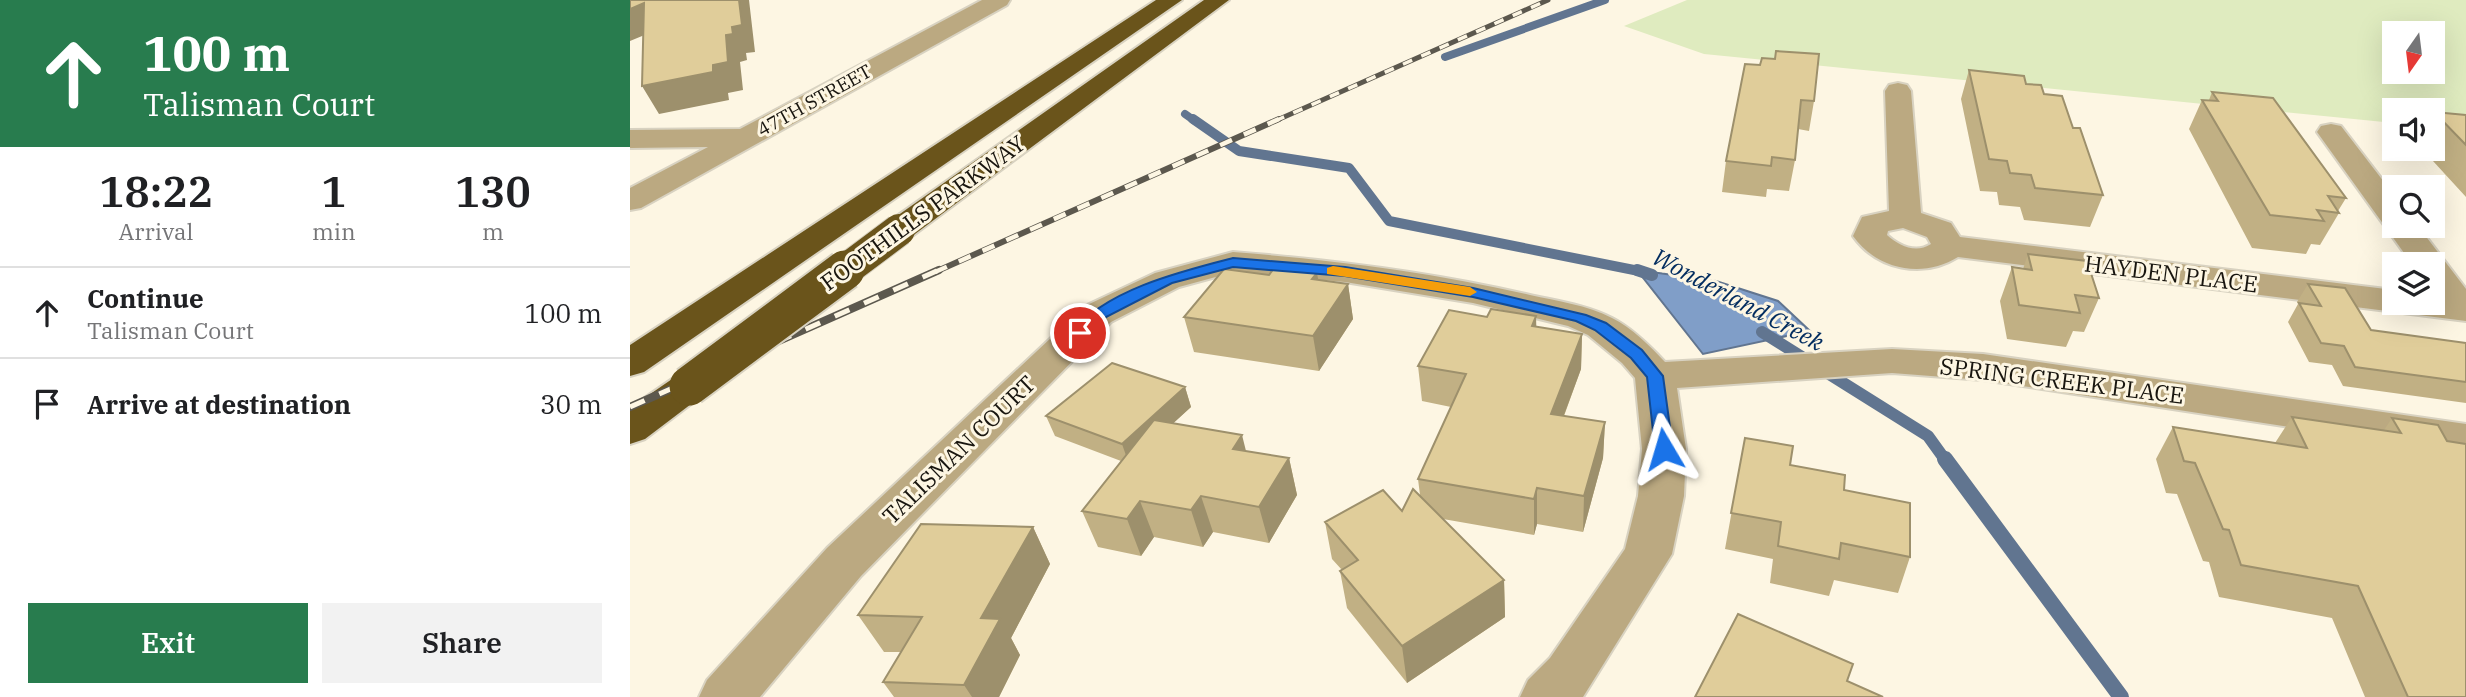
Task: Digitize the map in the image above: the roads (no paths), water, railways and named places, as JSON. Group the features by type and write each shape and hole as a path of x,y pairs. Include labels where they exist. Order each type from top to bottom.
{"highway":[{"name":"FOOTHILLS PARKWAY","path":"630,363 1171,0"},
{"name":"FOOTHILLS PARKWAY","path":"630,429 899,230 1218,0"}],"street":[{"name":"47TH STREET","path":"630,201 999,0"},
{"name":"HAYDEN PLACE","path":"1898,91 1905,218 1874,224 1870,236 1882,249 1906,258 1931,258 1947,250 1947,246 2382,300"},
{"path":"2331,132 2382,200"},
{"path":"630,139 746,138"},
{"name":"TALISMAN COURT","path":"726,697 844,562 1098,314 1167,280 1233,262 1370,276 1473,292 1581,318 1601,327 1636,354 1655,376"},
{"path":"2445,284 2465,310"},
{"path":"2445,308 2465,310"},
{"name":"SPRING CREEK PLACE","path":"1655,376 1892,361 1983,368 2466,439"},
{"path":"1547,697 1569,675 1648,554 1661,496 1664,449 1655,376"}],"water":[{"path":"1637,270 1716,281 1778,301 1810,331 1703,354"}],"waterway":[{"path":"1445,57 1605,0"},
{"name":"Wonderland Creek","path":"1185,114 1195,121"},
{"name":"Wonderland Creek","path":"1193,119 1239,151 1349,168 1389,221 1642,272"},
{"name":"Wonderland Creek","path":"1637,270 1642,272"},
{"name":"Wonderland Creek","path":"1642,272 1652,275"},
{"name":"Wonderland Creek","path":"1762,332 1928,436 1946,461"},
{"name":"Wonderland Creek","path":"1945,459 2121,697"}],"railway":[{"path":"1275,121 1548,0"},
{"path":"935,272 1279,119"},
{"path":"630,407 939,270"}]}
